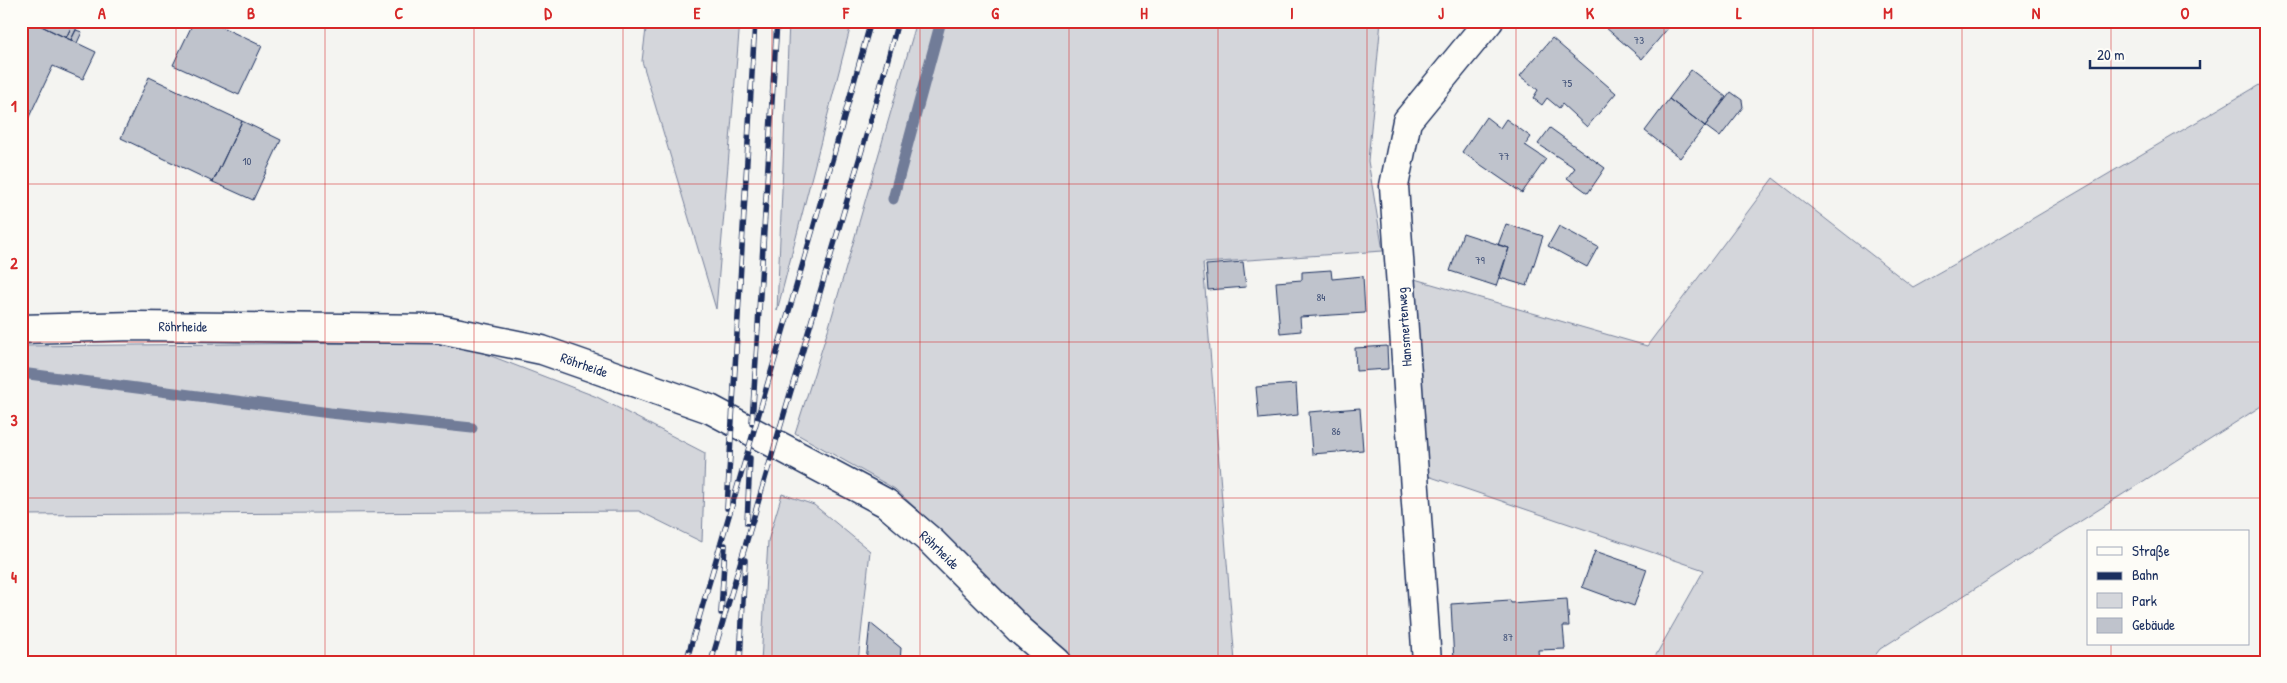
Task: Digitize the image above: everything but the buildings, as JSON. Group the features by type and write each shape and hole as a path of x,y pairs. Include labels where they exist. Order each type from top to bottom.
{"street":[{"name":"Hansmertenweg","path":"1427,662 1394,186 1407,122 1489,21"},
{"name":"Röhrheide","path":"21,329 134,326 440,329 542,350 710,409 886,503 932,542 1020,630 1057,662"}],"green space":[{"path":"647,21 740,21 716,309 642,61"},
{"path":"789,21 852,21 777,311"},
{"path":"917,21 1381,21 1368,161 1383,251 1203,263 1235,662 1079,662 1034,624 947,537 895,489 795,433 828,330"},
{"path":"2266,81 2266,403 1880,649 1870,662 1652,662 1704,570 1425,475 1411,278 1647,346 1773,178 1913,287"},
{"path":"455,342 597,397 705,453 702,542 639,511 21,515 21,346"},
{"path":"782,494 814,505 870,551 858,662 761,662 768,541"}],"waterway":[{"path":"893,199 941,21"},
{"path":"21,373 330,413 472,428"}],"railway":[{"path":"727,508 755,21"},
{"path":"752,423 777,21"},
{"path":"686,662 813,229 871,21"},
{"path":"711,662 879,92 898,21"},
{"path":"747,523 750,458"},
{"path":"721,613 725,545"},
{"path":"740,662 745,560"}]}
